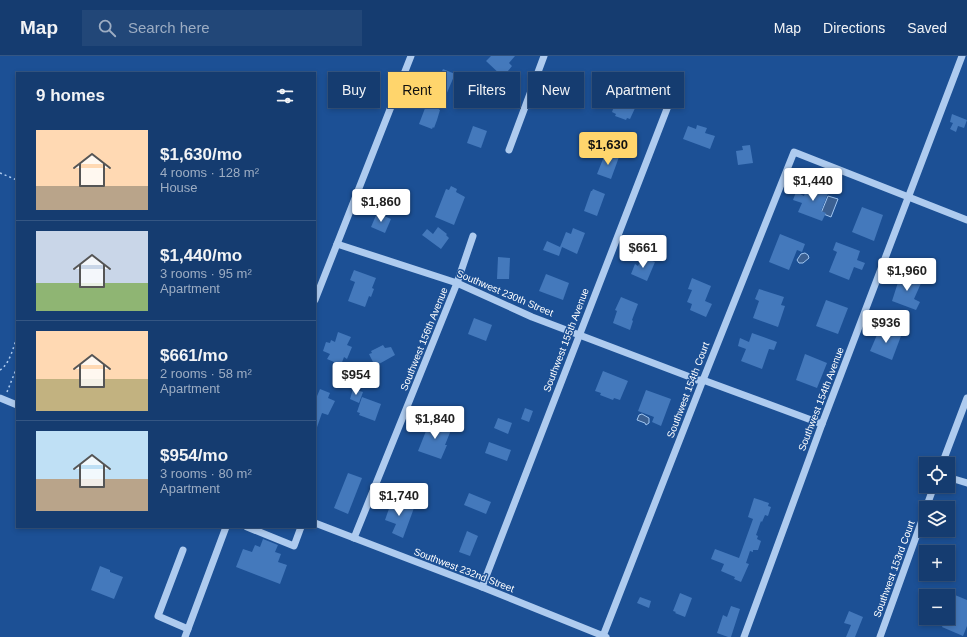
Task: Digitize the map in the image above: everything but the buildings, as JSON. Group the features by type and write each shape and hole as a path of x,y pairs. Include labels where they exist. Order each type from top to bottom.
{"street":[{"path":"316,297 411,56"},
{"path":"509,150 544,56"},
{"name":"Southwest 154th Avenue","path":"744,637 822,424 962,56"},
{"name":"Southwest 155th Avenue","path":"482,587 667,108"},
{"name":"Southwest 154th Court","path":"605,636 702,380 794,152 908,196"},
{"path":"908,196 967,220"},
{"name":"Southwest 156th Avenue","path":"354,538 457,283 473,236"},
{"name":"Southwest 230th Street","path":"337,244 457,283 532,317 580,334 697,380 702,380 822,424"},
{"path":"945,457 967,398"},
{"path":"2,399 16,405"},
{"path":"955,479 967,483"},
{"name":"Southwest 232nd Street","path":"316,523 605,636"},
{"path":"185,637 226,528"},
{"path":"249,528 294,546 301,528"},
{"name":"Southwest 153rd Court","path":"880,637 919,528"},
{"path":"183,550 158,616 188,629"}],"path":[{"path":"0,173 16,180"},
{"path":"0,370 4,368 16,340"},
{"path":"2,399 16,369"}],"water":[{"path":"828,196 838,199 831,217 821,213"},
{"path":"805,253 809,258 803,263 799,263 797,260 801,254"},
{"path":"642,414 649,418 649,423 646,425 645,423 637,420 639,415"}]}
